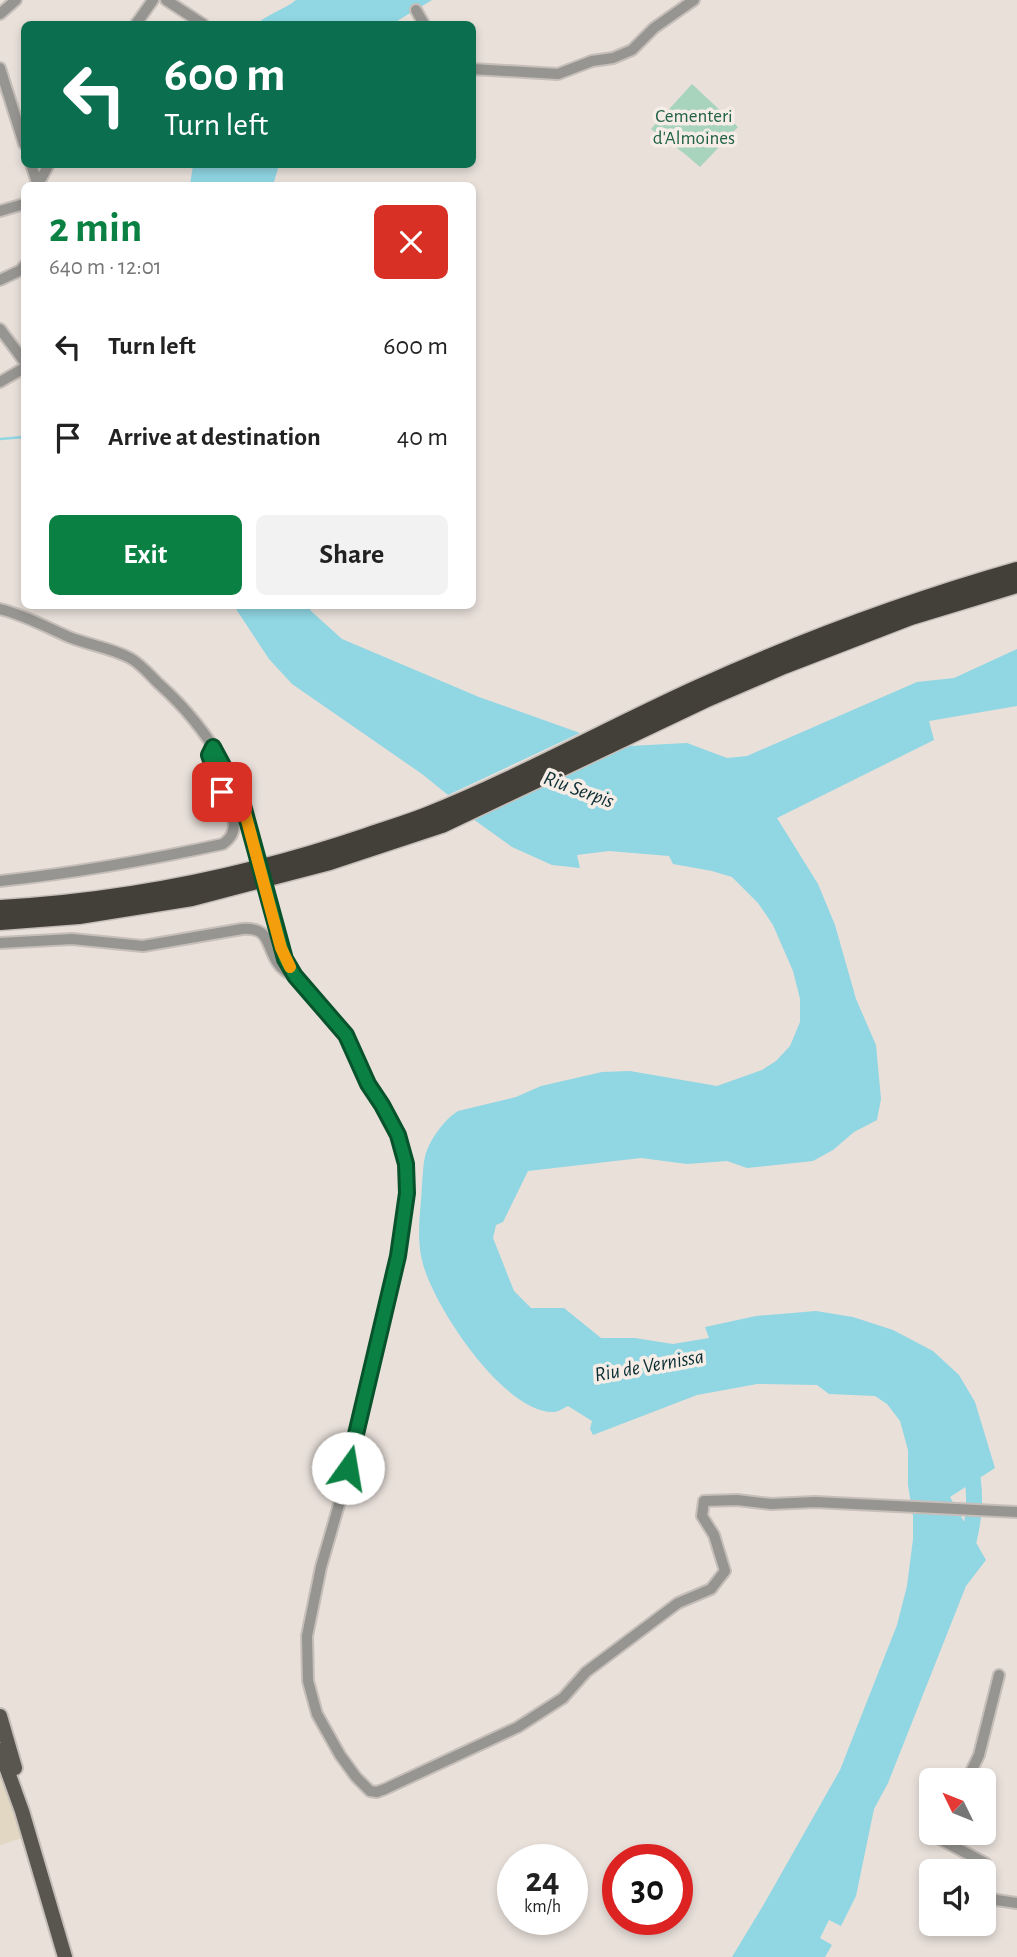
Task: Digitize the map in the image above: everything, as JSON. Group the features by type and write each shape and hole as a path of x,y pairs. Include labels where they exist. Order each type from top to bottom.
{"highway":[{"path":"647,719 698,687 803,643 906,603 1017,570"},
{"path":"0,922 139,908 227,890 330,862 429,829 496,792 647,719 911,617 1017,584"},
{"path":"0,908 69,904 190,885 326,849 496,792"}],"main road":[{"path":"0,1716 15,1767 23,1811"},
{"path":"0,1750 23,1811 65,1957"}],"street":[{"path":"0,14 16,0"},
{"path":"166,0 198,21"},
{"path":"476,68 558,74 586,62 613,58 632,50 654,28 694,0"},
{"path":"138,21 148,2"},
{"path":"416,10 422,21"},
{"path":"0,68 21,134"},
{"path":"0,211 21,205"},
{"path":"0,280 21,270"},
{"path":"0,329 21,357"},
{"path":"0,382 21,370"},
{"path":"0,609 31,618 72,638 130,658 178,701 200,727 240,796 281,948 295,976 346,1035 368,1084 398,1135 406,1164 407,1193 398,1256 342,1494 321,1567 307,1636 308,1681 317,1714 340,1755 365,1787 377,1792 385,1789 517,1727 562,1698 586,1672 678,1603 711,1589 725,1571 714,1535 702,1516 704,1501 737,1500 771,1504 815,1503 1017,1512"},
{"path":"0,881 144,861 223,844 230,838 234,823 209,755 213,747"},
{"path":"0,943 72,939 143,947 242,929 256,929 267,938 277,962 295,976"},
{"path":"973,1768 979,1755 999,1675"},
{"path":"951,1845 985,1863 984,1875 990,1899 1017,1903"}],"shaded area":[{"path":"0,1775 22,1838 0,1845"}],"green space":[{"name":"Cementeri d'Almoines","path":"692,84 738,127 700,167 651,129"}],"water":[{"path":"296,0 432,0 397,21 261,21"},
{"path":"192,168 278,168 274,182 190,182"},
{"path":"236,609 310,609 342,639 479,697 580,733 448,795 292,684 269,659"},
{"name":"Riu Serpis","path":"1017,649 1017,706 929,721 934,740 777,818 818,884 835,925 856,999 876,1045 881,1099 877,1120 854,1132 833,1150 813,1161 747,1168 727,1161 687,1164 641,1158 528,1171 503,1222 496,1225 493,1238 514,1291 531,1308 564,1308 601,1338 635,1338 673,1344 709,1338 705,1327 756,1316 816,1311 853,1317 893,1330 933,1351 959,1375 975,1402 995,1468 950,1497 986,1560 966,1586 888,1783 874,1809 856,1896 841,1926 829,1920 820,1938 832,1945 825,1957 732,1957 840,1770 897,1625 907,1586 913,1539 908,1450 900,1421 887,1404 875,1396 829,1394 817,1385 757,1384 697,1395 593,1435 590,1429 592,1421 568,1406 554,1412 534,1408 514,1395 493,1376 455,1328 428,1279 420,1251 419,1232 426,1153 439,1129 453,1114 516,1097 541,1086 602,1072 630,1071 717,1086 762,1070 776,1061 790,1046 800,1022 800,999 793,971 773,925 758,903 732,877 673,864 669,856 609,851 577,855 580,868 552,865 512,847 473,819 629,746 687,743 727,758 747,756 917,682 954,678"}],"waterway":[{"path":"0,439 21,437"},
{"name":"Riu de Vernissa","path":"965,1554 974,1508 969,1462"}],"slow traffic":[{"path":"244,809 281,948 290,967"}],"route":[{"path":"222,792 209,755 213,747 240,796 285,959 295,976 342,1028 368,1084 398,1135 406,1164 407,1193 398,1256 348,1468"}]}
